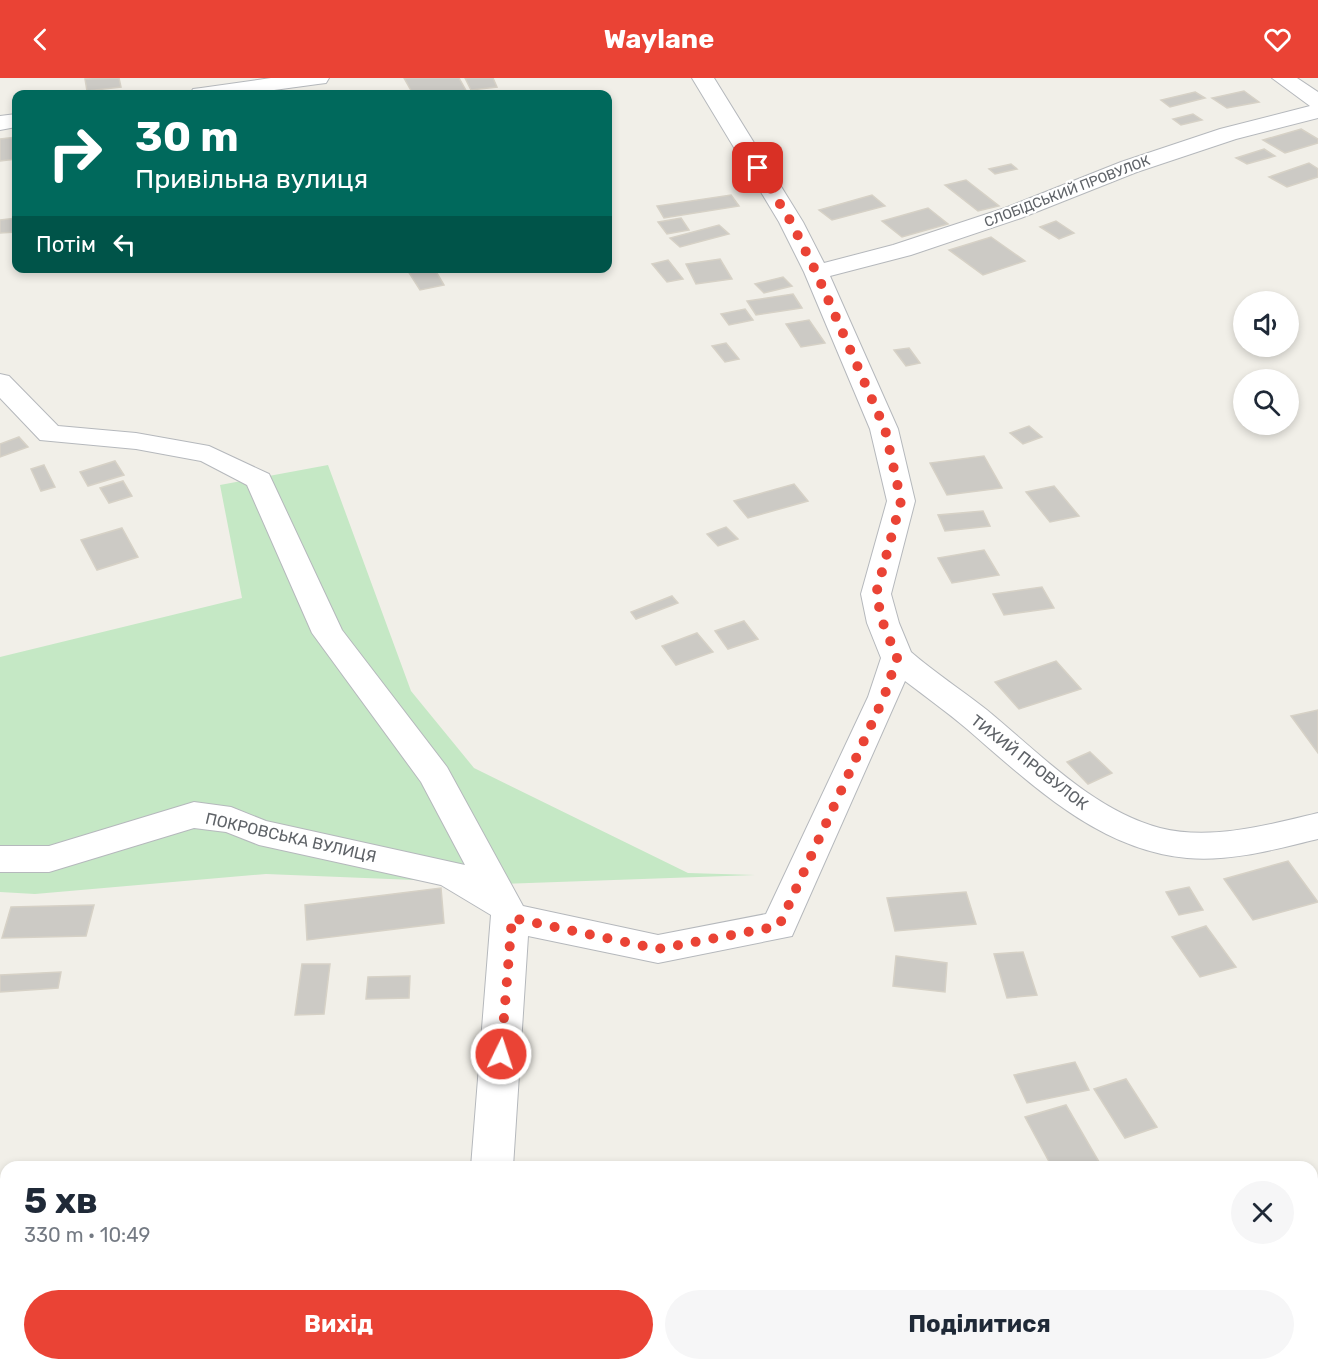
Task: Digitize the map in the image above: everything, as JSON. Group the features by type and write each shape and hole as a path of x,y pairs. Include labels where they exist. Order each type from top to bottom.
{"street":[{"path":"230,90 318,78"},
{"path":"703,78 791,222 816,272 885,429 901,501 876,594 883,623 897,658"},
{"path":"1283,78 1318,102"},
{"name":"СЛОБІДСЬКИЙ ПРОВУЛОК","path":"816,272 902,250 1013,213 1129,167 1228,134 1318,111"},
{"path":"0,382 50,434 136,441 209,454 259,480 328,633 435,776 509,912 492,1161"},
{"name":"ТИХИЙ ПРОВУЛОК","path":"897,658 1067,794 1102,818 1144,836 1186,846 1232,842 1318,826"},
{"name":"ПОКРОВСЬКА ВУЛИЦЯ","path":"0,859 49,859 194,815 231,820 259,832 451,874 509,912 658,949 779,926 884,697 897,658"}],"green space":[{"path":"328,465 411,691 474,768 688,873 755,875 447,886 439,881 266,874 35,894 0,892 0,657 242,598 220,485"}],"building":[{"path":"119,78 121,87 87,90 85,79"},
{"path":"404,78 459,78 466,90 411,90"},
{"path":"465,78 493,78 497,87 471,90"},
{"path":"1244,91 1259,102 1227,108 1212,98"},
{"path":"1195,92 1205,98 1170,107 1161,100"},
{"path":"1193,114 1202,120 1181,125 1173,119"},
{"path":"1301,129 1318,139 1318,143 1285,153 1263,140"},
{"path":"12,138 12,160 0,161 0,139"},
{"path":"1264,149 1275,156 1247,164 1236,158"},
{"path":"1309,163 1318,169 1318,177 1287,187 1269,177"},
{"path":"1011,164 1017,169 995,174 989,169"},
{"path":"966,180 999,206 978,211 945,185"},
{"path":"731,195 739,206 664,218 657,206"},
{"path":"872,195 885,206 832,220 819,210"},
{"path":"928,208 948,224 902,237 882,221"},
{"path":"12,218 12,232 0,233 0,220"},
{"path":"681,218 689,230 667,234 658,222"},
{"path":"1056,221 1074,233 1059,239 1040,227"},
{"path":"719,225 729,234 680,247 670,238"},
{"path":"991,237 1025,261 983,275 949,250"},
{"path":"720,259 732,279 696,284 686,264"},
{"path":"668,260 683,279 667,282 652,264"},
{"path":"409,273 437,273 444,285 420,290"},
{"path":"783,277 792,286 764,293 755,284"},
{"path":"793,294 802,308 756,315 747,301"},
{"path":"745,309 753,320 729,325 721,314"},
{"path":"809,320 825,343 801,347 786,324"},
{"path":"726,343 739,359 725,362 712,346"},
{"path":"909,348 920,363 906,366 894,350"},
{"path":"1029,426 1042,437 1023,444 1010,433"},
{"path":"19,437 28,447 0,457 0,444"},
{"path":"984,456 1002,488 947,495 930,463"},
{"path":"115,461 124,475 88,486 80,472"},
{"path":"44,465 55,487 41,491 31,469"},
{"path":"123,481 132,496 109,503 100,488"},
{"path":"794,484 808,501 748,518 734,501"},
{"path":"1054,486 1079,516 1050,522 1026,492"},
{"path":"983,511 990,526 945,531 938,515"},
{"path":"726,527 738,539 718,546 707,534"},
{"path":"122,528 138,557 97,570 81,540"},
{"path":"984,550 999,575 952,583 938,558"},
{"path":"1042,587 1054,608 1004,615 993,594"},
{"path":"672,596 678,603 636,619 631,612"},
{"path":"744,621 758,639 728,649 715,631"},
{"path":"697,633 713,652 676,665 662,646"},
{"path":"1056,661 1081,689 1019,709 995,682"},
{"path":"1318,710 1318,753 1291,716"},
{"path":"1090,752 1112,773 1088,784 1067,762"},
{"path":"1288,861 1318,902 1253,920 1224,879"},
{"path":"1189,887 1203,910 1179,915 1166,892"},
{"path":"441,888 444,923 307,940 305,905"},
{"path":"966,892 976,924 895,931 887,898"},
{"path":"94,905 86,936 2,938 11,907"},
{"path":"1206,926 1236,967 1200,977 1172,937"},
{"path":"1023,952 1037,995 1007,998 994,954"},
{"path":"896,956 947,963 945,992 893,986"},
{"path":"302,964 330,964 324,1014 295,1015"},
{"path":"61,972 58,988 0,992 0,975"},
{"path":"410,976 409,998 366,999 368,977"},
{"path":"1075,1062 1089,1090 1027,1103 1014,1075"},
{"path":"1126,1079 1157,1127 1125,1138 1094,1089"},
{"path":"1066,1105 1099,1161 1049,1161 1025,1117"}],"route":[{"path":"501,1054 512,918 658,949 779,926 884,697 897,658 883,623 876,594 901,501 885,429 816,272 791,222 758,168"}]}
